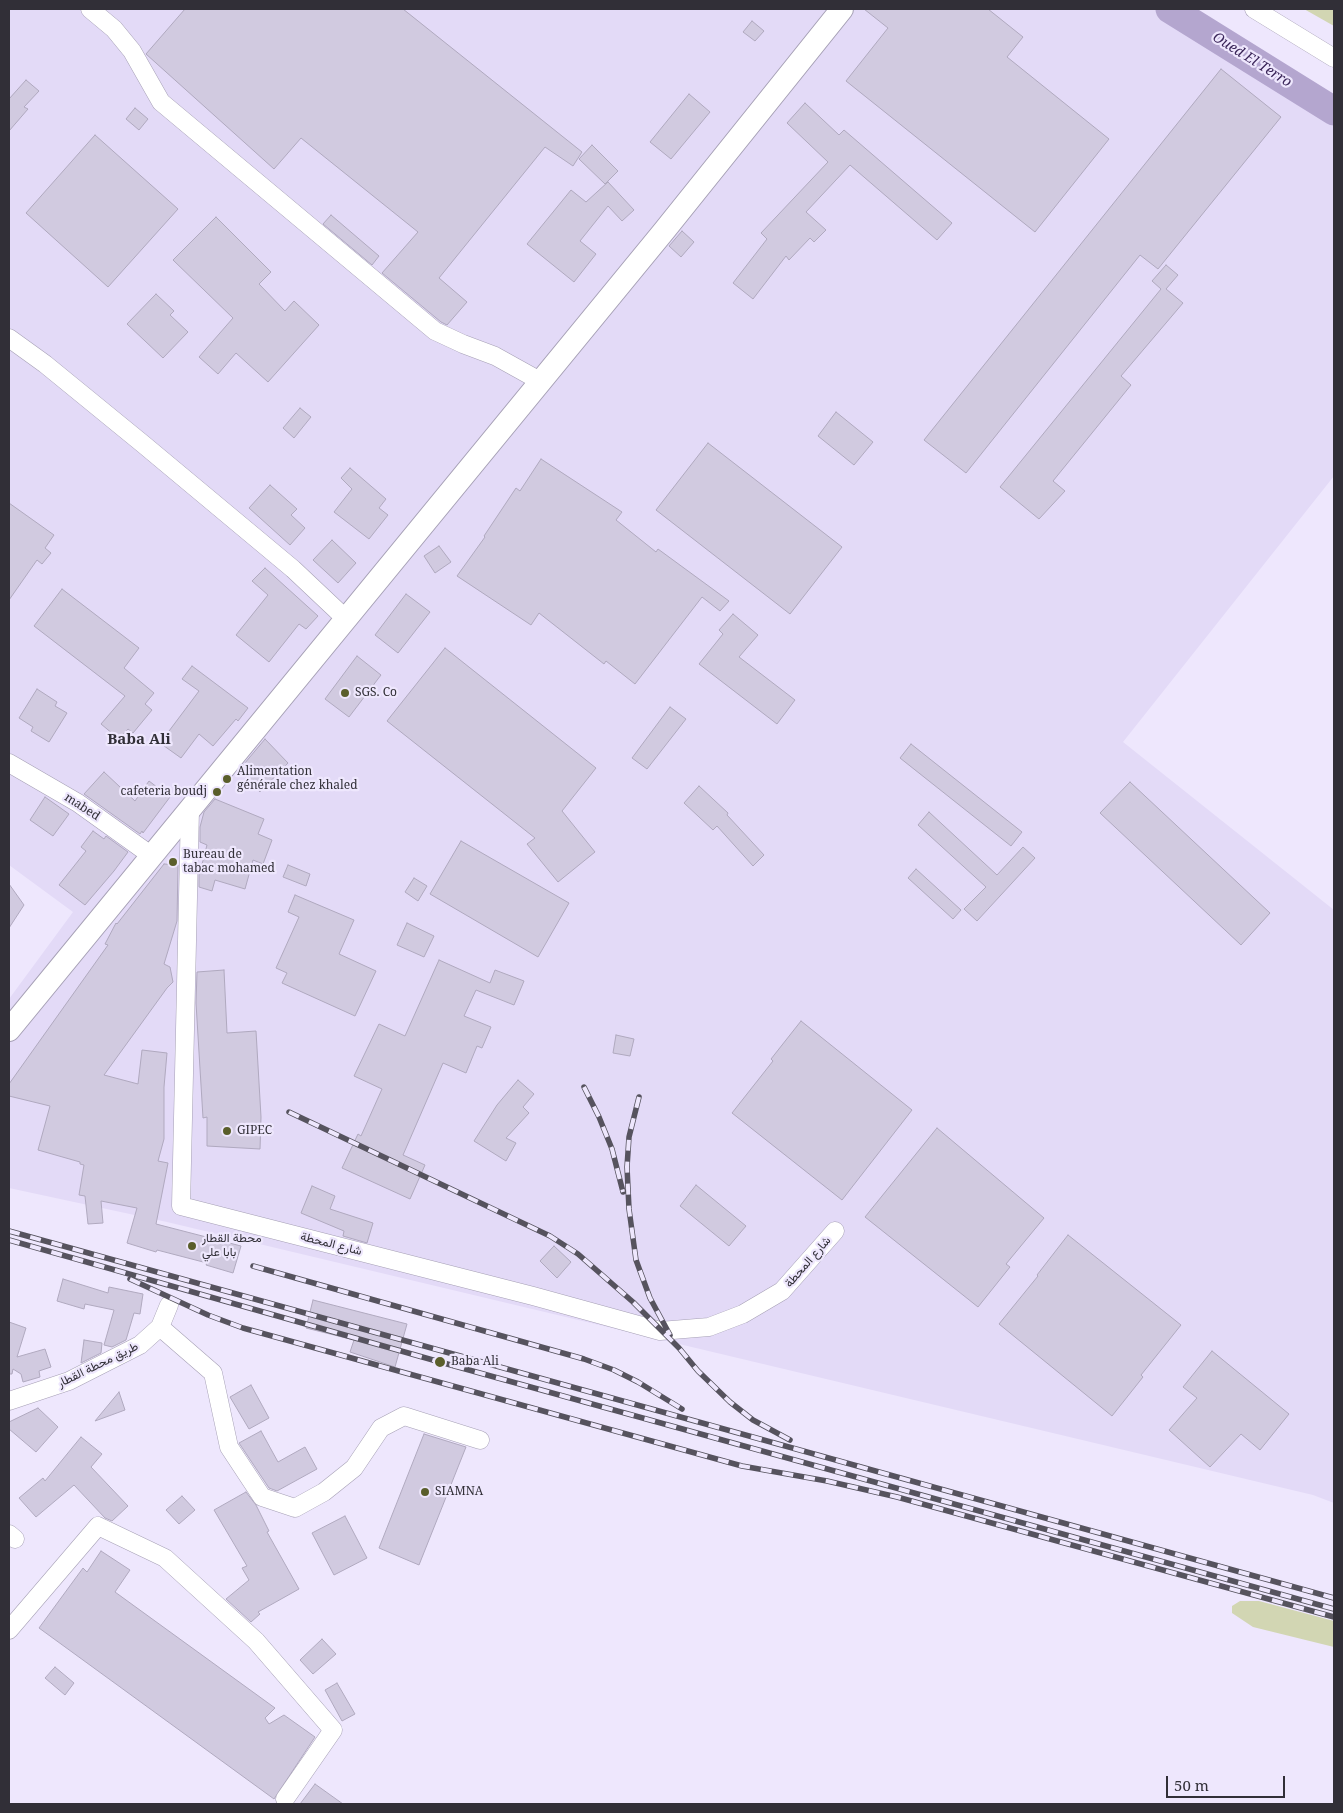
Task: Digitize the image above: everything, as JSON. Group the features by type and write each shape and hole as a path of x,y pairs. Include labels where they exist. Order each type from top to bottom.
{"main road":[{"path":"9,1030 664,230 842,9"}],"street":[{"path":"90,9 114,28 132,51 161,102 434,330 463,344 495,356 540,381"},
{"path":"1254,9 1334,58"},
{"path":"9,338 45,364 150,450 292,569 346,619"},
{"name":"mabed","path":"9,763 78,804 152,856"},
{"name":"شارع المحطة","path":"190,809 181,1206 533,1296 660,1331 709,1327 743,1314 782,1292 835,1231"},
{"name":"طريق محطة القطار","path":"9,1401 69,1381 140,1345 160,1327 169,1305"},
{"path":"160,1327 213,1373 228,1447 262,1497 294,1508 324,1492 354,1468 381,1428 404,1416 480,1440"},
{"path":"9,1630 98,1526 165,1558 256,1641 333,1730 285,1799"}],"shaded area":[{"path":"9,9 1185,9 1334,106 1334,476 1123,742 1334,910 1334,1503 1313,1495 167,1222 9,1188 9,999 73,912 9,865"}],"green space":[{"path":"1304,9 1334,9 1334,26"},
{"path":"1240,1601 1259,1601 1334,1621 1334,1647 1253,1627 1232,1613 1232,1606"}],"building":[{"path":"185,9 403,9 582,152 573,166 545,147 439,278 467,302 447,325 382,273 418,232 301,138 274,169 146,54"},
{"path":"864,9 988,9 1023,37 1007,57 1109,139 1035,232 846,81 888,28"},
{"path":"752,21 764,31 755,41 743,32"},
{"path":"1221,69 1281,117 1158,269 1140,255 966,473 924,440"},
{"path":"26,80 39,91 24,107 28,109 9,131 9,99"},
{"path":"689,94 710,112 671,159 650,142"},
{"path":"805,103 839,135 844,130 952,223 937,240 850,165 806,212 826,230 814,242 810,238 789,260 786,256 753,299 733,283 767,239 761,233 828,162 787,123"},
{"path":"135,108 148,119 139,130 126,119"},
{"path":"95,135 178,209 108,287 26,213"},
{"path":"592,145 618,171 605,184 579,159"},
{"path":"608,182 634,210 622,221 608,206 580,241 596,254 574,282 527,244 571,190 586,202"},
{"path":"331,215 379,256 372,265 323,224"},
{"path":"216,217 271,272 259,284 285,311 294,301 319,325 268,382 236,353 218,374 199,357 233,318 173,260"},
{"path":"682,231 694,242 681,257 669,246"},
{"path":"1166,265 1178,275 1166,289 1183,303 1121,376 1131,385 1053,481 1065,491 1039,519 1000,487 1161,289 1152,281"},
{"path":"156,294 174,311 170,315 188,332 163,358 127,324"},
{"path":"300,408 311,417 294,438 283,428"},
{"path":"836,412 873,442 854,465 818,436"},
{"path":"708,443 842,547 790,614 656,510"},
{"path":"541,459 622,512 616,520 656,552 658,549 729,601 720,611 702,597 635,684 606,661 604,664 539,613 531,625 457,576 485,537 516,488 520,491"},
{"path":"350,468 386,499 379,508 388,515 369,539 334,512 352,489 341,478"},
{"path":"270,485 297,509 291,515 305,528 290,545 249,508"},
{"path":"9,503 54,535 45,548 51,553 42,564 37,560 9,600"},
{"path":"332,540 356,563 338,583 313,560"},
{"path":"439,546 451,562 435,573 424,556"},
{"path":"265,568 318,616 306,629 299,624 269,662 236,635 268,595 252,581"},
{"path":"62,589 139,648 124,668 154,693 145,704 152,710 133,733 128,729 119,739 101,724 125,696 34,626"},
{"path":"406,594 430,612 398,653 375,635"},
{"path":"733,614 758,635 739,657 795,700 777,724 699,664 723,634 719,630"},
{"path":"445,648 596,768 562,811 595,852 558,882 527,844 535,838 387,721"},
{"path":"357,656 381,675 349,717 325,699"},
{"path":"192,666 248,708 213,746 199,734 181,758 160,743 199,691 182,679"},
{"path":"37,689 57,702 55,706 67,713 49,742 31,731 33,727 19,718"},
{"path":"670,707 686,719 647,769 632,758"},
{"path":"265,739 288,763 260,792 239,770"},
{"path":"911,744 1022,832 1011,846 900,758"},
{"path":"104,772 135,801 149,781 170,797 143,833 142,831 140,834 84,794"},
{"path":"1130,782 1270,913 1241,945 1100,813"},
{"path":"699,786 728,813 727,815 764,855 753,866 717,826 713,830 684,803"},
{"path":"45,797 69,814 53,836 30,820"},
{"path":"215,799 264,819 258,834 272,840 263,864 253,860 245,889 215,880 212,891 199,887 199,868 201,868 207,845 200,842 200,827 204,812"},
{"path":"929,812 997,875 1023,847 1035,858 977,921 964,909 986,887 918,825"},
{"path":"93,831 104,839 106,836 128,852 85,905 59,885 86,851 81,847"},
{"path":"461,841 569,903 538,957 430,894"},
{"path":"164,864 178,865 177,921 164,964 170,967 173,982 104,1075 138,1084 142,1050 167,1053 164,1087 164,1139 158,1161 168,1163 156,1224 241,1246 233,1273 206,1265 207,1263 157,1250 156,1252 127,1243 137,1208 101,1201 103,1223 88,1224 85,1196 79,1195 84,1165 80,1164 80,1162 38,1150 50,1106 9,1096 9,1084 108,945 105,944 116,923"},
{"path":"288,865 310,874 306,886 283,877"},
{"path":"916,869 961,910 953,919 908,878"},
{"path":"414,878 427,886 418,901 405,892"},
{"path":"9,884 24,905 9,928"},
{"path":"295,895 354,920 339,954 376,971 355,1016 282,983 287,973 276,968 299,917 288,912"},
{"path":"407,923 434,936 424,957 397,945"},
{"path":"439,960 490,983 495,970 524,981 514,1005 476,990 464,1016 491,1027 482,1048 477,1046 466,1073 443,1063 403,1155 425,1165 410,1199 342,1168 358,1134 361,1136 382,1089 354,1076 379,1024 405,1036"},
{"path":"224,970 227,1033 256,1031 261,1117 260,1149 207,1146 207,1117 203,1118 196,1003 197,972"},
{"path":"801,1021 912,1110 842,1200 732,1113 773,1061 771,1059"},
{"path":"616,1035 634,1039 630,1056 613,1053"},
{"path":"518,1080 534,1094 523,1107 529,1113 506,1138 516,1143 506,1161 474,1141 497,1105"},
{"path":"937,1128 1044,1218 1006,1264 1010,1267 978,1307 865,1217"},
{"path":"696,1185 746,1226 729,1246 680,1206"},
{"path":"312,1186 335,1196 330,1209 373,1223 367,1243 343,1236 344,1231 301,1213"},
{"path":"1068,1235 1181,1325 1141,1375 1143,1377 1112,1416 999,1324"},
{"path":"554,1246 571,1262 557,1278 540,1261"},
{"path":"63,1279 108,1293 109,1287 143,1294 140,1314 134,1313 126,1340 112,1347 104,1345 114,1310 85,1304 84,1309 57,1301"},
{"path":"313,1300 407,1324 395,1367 350,1352 354,1340 306,1328"},
{"path":"9,1322 26,1328 17,1357 45,1349 51,1367 39,1371 40,1377 23,1382 21,1374 13,1369 12,1374 9,1374"},
{"path":"84,1340 102,1343 101,1353 81,1363"},
{"path":"1212,1351 1289,1414 1260,1450 1241,1434 1210,1467 1169,1430 1197,1398 1183,1387"},
{"path":"251,1385 269,1418 249,1429 230,1397"},
{"path":"119,1392 125,1410 95,1421"},
{"path":"38,1408 58,1427 36,1452 9,1429 9,1422"},
{"path":"261,1431 278,1462 305,1447 317,1469 277,1491 269,1488 239,1443"},
{"name":"SIAMNA","path":"424,1434 466,1447 419,1565 379,1548"},
{"path":"81,1437 102,1454 91,1467 128,1506 112,1521 105,1518 74,1485 36,1517 19,1498 43,1478 45,1481"},
{"path":"246,1492 256,1505 269,1531 267,1532 299,1589 258,1612 260,1614 251,1622 226,1599 249,1580 242,1568 247,1566 214,1510"},
{"path":"182,1496 195,1510 179,1524 166,1510"},
{"path":"345,1516 367,1558 334,1575 312,1533"},
{"path":"101,1551 130,1570 115,1592 275,1708 265,1718 269,1724 284,1715 315,1737 274,1799 39,1628 83,1568 87,1572"},
{"path":"322,1639 336,1654 313,1674 300,1660"},
{"path":"55,1667 74,1683 65,1695 45,1678"},
{"path":"337,1683 355,1714 342,1721 325,1690"},
{"path":"315,1784 343,1804 300,1804"}],"waterway":[{"name":"Oued El Terro","path":"1170,9 1334,111"}],"railway":[{"path":"584,1087 612,1149 623,1192"},
{"path":"639,1097 629,1137 627,1167 629,1209 636,1260 650,1298 670,1335"},
{"path":"289,1112 550,1236 578,1254 633,1302 730,1402 753,1420 790,1440"},
{"path":"9,1231 1334,1598"},
{"path":"9,1240 440,1362 1334,1609"},
{"path":"253,1266 584,1359 614,1370 638,1382 682,1409"},
{"path":"130,1279 208,1315 243,1328 742,1466 827,1481 897,1497 1334,1617"}],"place":[{"name":"SGS. Co","path":"345,693"},
{"name":"Alimentation générale chez khaled","path":"227,779"},
{"name":"cafeteria boudj","path":"217,792"},
{"name":"Bureau de tabac mohamed","path":"173,862"},
{"name":"GIPEC","path":"227,1131"},
{"name":"محطة القطار بابا علي","path":"192,1246"},
{"name":"Baba Ali","path":"440,1362"},
{"name":"SIAMNA","path":"425,1492"}],"district":[{"name":"Baba Ali","path":"139,740"}]}
